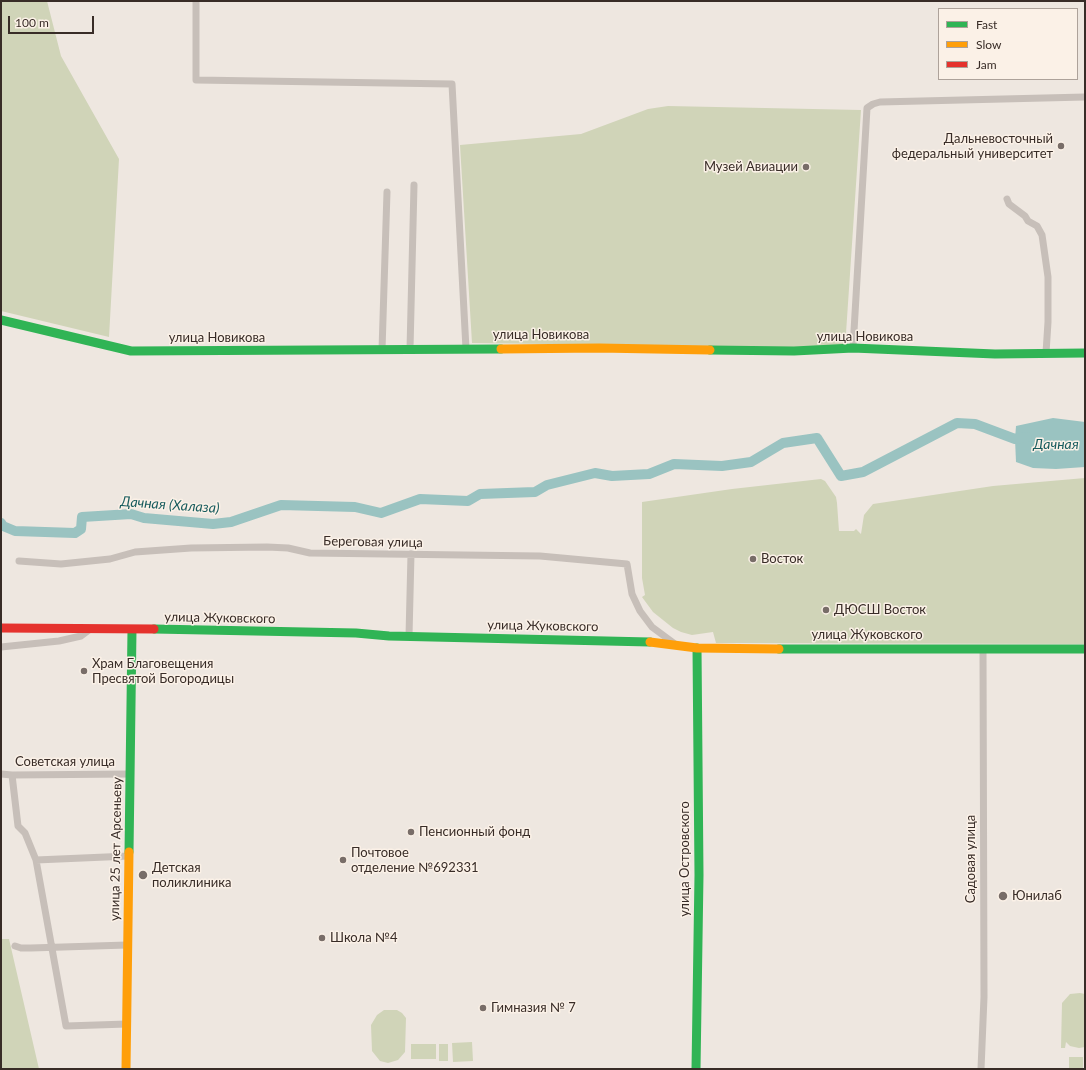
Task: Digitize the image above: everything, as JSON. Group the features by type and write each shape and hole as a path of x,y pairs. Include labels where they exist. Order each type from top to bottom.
{"main road":[{"name":"улица Новикова","path":"1,320 131,351 382,350 466,348 599,348 794,351 853,348 995,354 1046,352 1085,353"},
{"name":"улица Жуковского","path":"1,628 222,630 652,642 697,648 1085,649"},
{"name":"улица 25 лет Арсеньеву","path":"126,1069 132,630"},
{"name":"улица Островского","path":"696,1069 699,875 697,648"}],"street":[{"path":"196,1 196,80 452,84 466,348"},
{"path":"853,348 867,108 880,102 1085,97"},
{"path":"410,349 414,185"},
{"path":"382,350 387,192"},
{"path":"1007,199 1009,204 1025,216 1028,221 1037,226 1042,235 1048,277 1046,352"},
{"name":"Береговая улица","path":"19,561 61,564 110,559 135,552 191,548 274,547 288,548 310,553 540,556 627,564 632,594 640,611 652,627 678,646"},
{"path":"409,636 411,554"},
{"path":"1,647 59,641 81,636 90,630"},
{"name":"Садовая улица","path":"981,1069 984,996 983,649"},
{"name":"Советская улица","path":"1,774 130,774"},
{"path":"12,775 18,826 25,833 36,860 66,1026 127,1024"},
{"path":"36,860 129,856"},
{"path":"15,946 21,948 51,948 127,945"}],"green space":[{"path":"1,1 47,1 61,56 119,159 109,337 1,311"},
{"path":"668,106 861,110 845,348 472,343 460,145 581,134 648,109"},
{"path":"1085,478 1085,644 716,643 713,632 692,635 673,628 653,612 642,597 645,595 642,578 642,502 732,489 821,479 825,481 836,497 839,531 854,531 856,529 861,534 864,515 873,504 993,486"},
{"path":"1,939 9,939 39,1069 1,1069"},
{"path":"1070,994 1085,994 1085,1047 1079,1048 1070,1046 1066,1042 1065,1048 1061,1048 1062,1003"},
{"path":"384,1010 397,1010 406,1018 405,1052 398,1060 388,1063 380,1061 372,1051 371,1025 377,1015"},
{"path":"472,1042 473,1061 453,1062 452,1043"},
{"path":"411,1044 436,1044 436,1059 411,1059"},
{"path":"439,1044 448,1044 448,1061 439,1061"},
{"path":"1069,1057 1083,1057 1083,1069 1069,1069"}],"water":[{"name":"Дачная","path":"1053,418 1085,422 1085,467 1056,469 1033,468 1016,462 1016,426"}],"waterway":[{"name":"Дачная (Халаза)","path":"1,523 3,526 15,531 75,533 81,529 82,517 131,514 144,518 213,524 231,522 281,505 355,507 381,513 420,499 468,501 480,494 535,492 547,485 595,473 612,476 649,474 674,464 722,466 751,462 783,443 817,438 841,476 863,472 957,423 975,424 1015,439 1027,437"}],"traffic: fast":[{"path":"1,320 131,351 501,349"},
{"path":"710,350 794,351 853,348 995,354 1085,353"},
{"path":"154,629 356,633 389,636 650,642"},
{"path":"129,852 132,630"},
{"path":"696,1069 699,875 697,648"},
{"path":"779,649 1085,649"}],"traffic: slow":[{"path":"501,349 599,348 710,350"},
{"path":"650,642 697,648 779,649"},
{"path":"126,1069 129,852"}],"traffic: jam":[{"path":"1,628 154,629"}],"place":[{"name":"Дальневосточный федеральный университет","path":"1061,146"},
{"name":"Музей Авиации","path":"806,167"},
{"name":"Восток","path":"753,559"},
{"name":"ДЮСШ Восток","path":"826,610"},
{"name":"Храм Благовещения Пресвятой Богородицы","path":"84,671"},
{"name":"Пенсионный фонд","path":"411,832"},
{"name":"Почтовое отделение №692331","path":"343,860"},
{"name":"Детская поликлиника","path":"143,875"},
{"name":"Юнилаб","path":"1003,896"},
{"name":"Школа №4","path":"322,938"},
{"name":"Гимназия № 7","path":"483,1008"}]}
